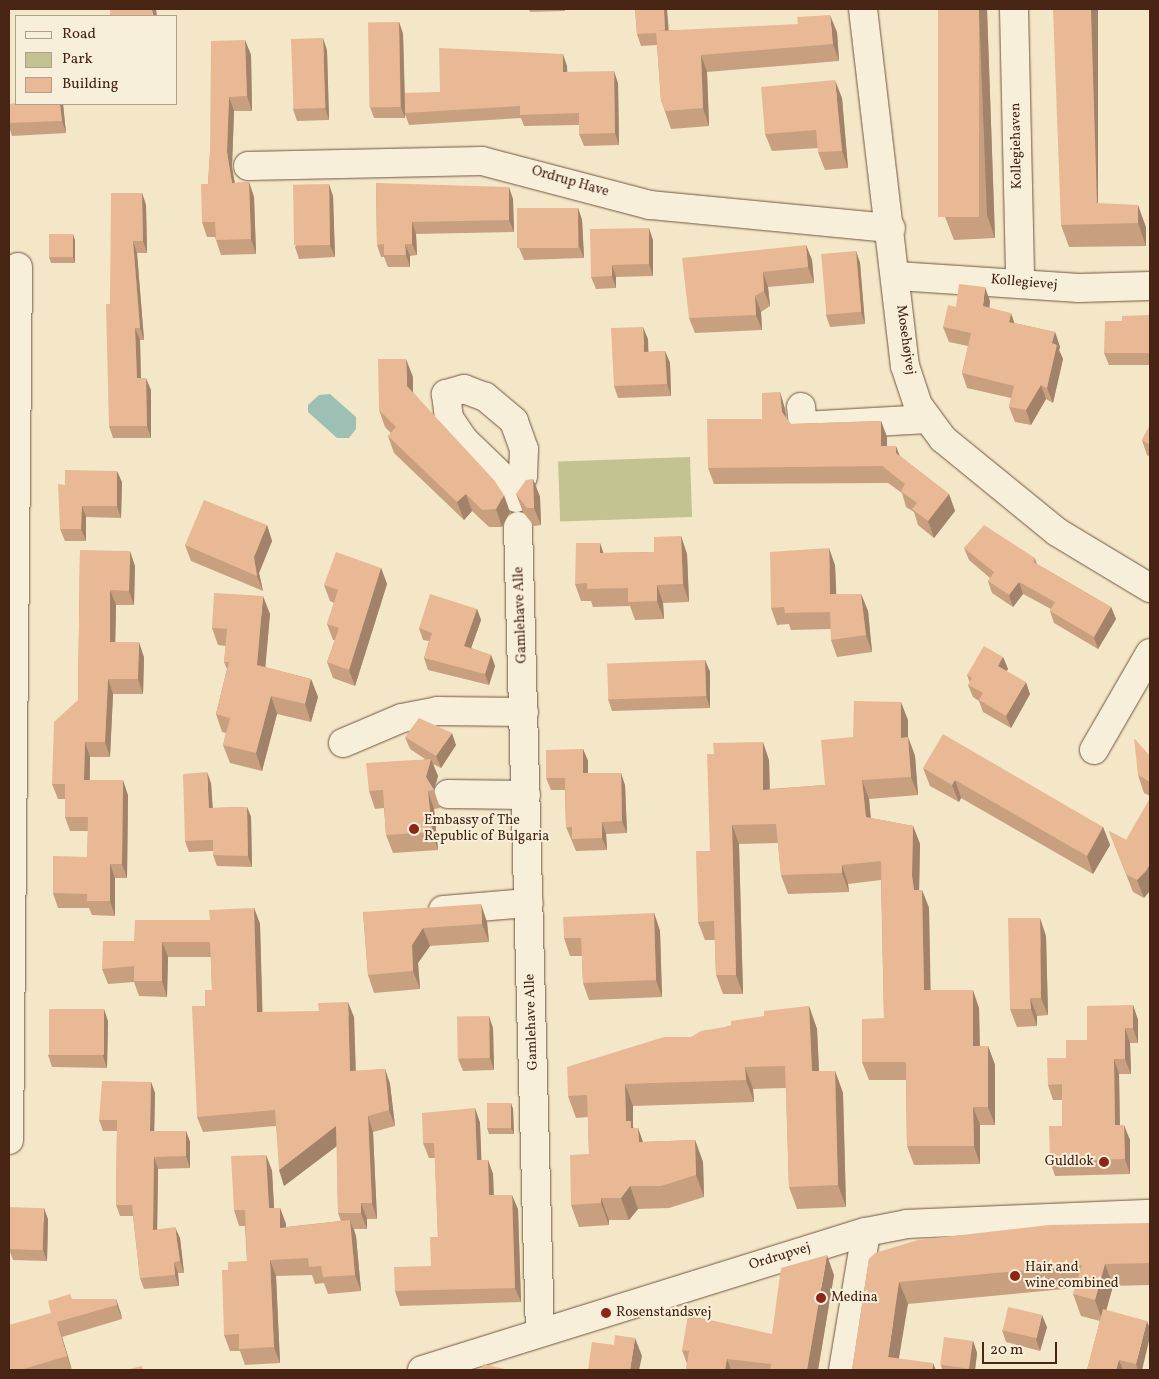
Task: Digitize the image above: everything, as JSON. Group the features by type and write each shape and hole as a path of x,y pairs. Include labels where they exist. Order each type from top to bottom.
{"street":[{"name":"Mosehøjvej","path":"863,9 871,106 891,228 905,366 918,405 943,439 1057,532 1150,588"},
{"name":"Kollegiehaven","path":"1014,9 1020,283"},
{"name":"Ordrup Have","path":"248,166 482,160 650,205 891,228"},
{"path":"9,1140 18,267"},
{"name":"Kollegievej","path":"897,276 1079,288 1150,286"},
{"path":"801,407 803,426 928,419"},
{"name":"Gamlehave Alle","path":"519,537 540,1332"},
{"path":"1094,750 1150,653"},
{"path":"343,743 402,718 436,711 524,712"},
{"path":"448,794 526,795"},
{"path":"413,912 529,903"},
{"name":"Ordrupvej","path":"429,1369 540,1332 866,1232 908,1224 1150,1214"},
{"path":"842,1370 866,1232"}],"green space":[{"path":"690,457 692,517 560,522 558,462"}],"water":[{"path":"330,394 356,417 356,429 349,438 337,438 308,412 308,405 319,395"}],"building":[{"path":"110,9 152,9 152,15 110,15"},
{"path":"635,9 664,9 665,30 656,31 656,33 637,34"},
{"path":"938,9 979,9 979,217 938,217"},
{"path":"1053,9 1091,9 1097,203 1138,205 1138,223 1061,225"},
{"path":"830,15 833,44 701,55 703,108 665,111 661,100 656,31 798,24 797,17"},
{"path":"399,22 400,107 369,108 368,23"},
{"path":"323,38 325,108 293,109 291,39"},
{"path":"245,40 247,96 229,97 227,152 232,183 249,182 251,239 216,240 215,222 202,222 201,184 208,184 211,41"},
{"path":"439,48 563,54 563,72 614,71 615,133 579,134 579,113 520,115 520,106 405,113 405,93 440,92"},
{"path":"835,80 842,151 818,152 816,130 765,134 761,87"},
{"path":"9,104 60,105 62,121 9,123"},
{"path":"376,183 509,187 509,220 412,222 412,244 405,244 406,255 384,255 384,244 377,245"},
{"path":"329,184 330,245 294,246 293,185"},
{"path":"111,193 142,193 143,241 133,241 140,328 135,328 137,378 146,378 147,426 109,426 106,304 110,304"},
{"path":"517,208 578,208 578,248 517,248"},
{"path":"649,228 649,264 612,265 612,276 591,277 590,229"},
{"path":"49,234 73,234 73,257 49,257"},
{"path":"806,245 808,267 763,272 764,291 755,296 756,315 689,318 682,258"},
{"path":"856,251 861,312 826,315 821,254"},
{"path":"959,284 985,287 983,306 1011,313 1009,322 1055,332 1052,343 1057,345 1047,388 1041,385 1026,410 1009,407 1014,386 962,373 971,333 943,327 948,305 956,307"},
{"path":"1150,315 1150,353 1104,353 1105,321 1122,321 1122,316"},
{"path":"643,327 644,352 665,351 667,384 614,386 611,328"},
{"path":"378,359 406,359 407,386 494,480 504,495 496,509 482,510 466,494 457,502 388,436 396,427 379,410"},
{"path":"780,392 782,412 791,424 881,421 881,446 896,446 896,453 949,494 928,521 912,509 917,503 901,491 905,484 882,466 708,468 707,419 762,419 762,393"},
{"path":"1150,425 1150,445 1142,440"},
{"path":"65,470 117,471 117,506 82,506 81,529 60,529 58,484 65,485"},
{"path":"533,479 534,508 527,508 516,494 526,480"},
{"path":"204,500 267,525 254,557 257,576 185,545"},
{"path":"984,525 1035,558 1033,562 1111,607 1094,637 1050,611 1055,602 1019,582 1009,595 988,581 994,572 964,548"},
{"path":"681,536 683,584 657,585 657,601 628,602 628,588 587,589 587,583 575,584 576,543 600,543 600,553 654,552 654,537"},
{"path":"829,548 830,594 861,594 866,635 831,640 830,612 785,613 784,607 771,608 770,552"},
{"path":"80,550 130,551 129,591 110,590 110,642 139,642 138,679 108,679 105,742 85,742 84,780 123,780 122,864 110,864 110,901 87,901 87,894 53,893 53,856 87,857 88,817 65,817 65,784 52,784 54,722 78,700"},
{"path":"336,552 381,568 349,670 327,662 339,628 327,624 338,590 324,585"},
{"path":"214,593 263,596 257,665 311,679 305,704 271,696 256,753 223,745 230,718 216,714 229,662 224,662 227,629 212,628"},
{"path":"430,594 477,609 464,646 491,655 485,674 424,658 432,633 419,628"},
{"path":"984,646 1003,657 998,666 1026,682 1006,716 979,700 983,693 968,685 972,678 967,675"},
{"path":"705,660 706,696 608,699 607,663"},
{"path":"854,701 901,702 901,738 908,737 911,777 862,780 866,817 913,826 912,876 914,890 922,890 924,990 973,990 973,1046 988,1046 988,1107 973,1107 974,1146 907,1146 906,1062 862,1062 862,1019 884,1018 881,861 842,865 842,873 781,875 776,824 732,825 736,975 716,975 714,921 698,922 696,851 710,851 707,754 714,754 713,743 763,742 763,790 825,785 821,740 853,737"},
{"path":"419,718 452,733 436,756 405,737"},
{"path":"943,734 1103,827 1087,856 955,780 952,785 923,768"},
{"path":"1134,738 1150,756 1150,782 1138,775"},
{"path":"583,749 583,773 621,773 622,821 602,822 602,838 572,839 572,827 566,827 565,778 546,778 546,750"},
{"name":"Embassy of The Republic of Bulgaria","path":"431,759 426,777 434,790 428,791 432,832 386,835 383,790 369,791 366,763"},
{"path":"207,772 209,808 247,807 248,856 213,855 213,840 185,841 183,774"},
{"path":"1150,798 1150,864 1137,880 1126,874 1109,831 1126,840"},
{"path":"481,904 482,924 423,928 412,945 413,971 368,975 363,912"},
{"path":"254,908 257,1012 319,1011 318,1003 348,1002 350,1071 385,1069 389,1110 368,1116 372,1203 361,1203 361,1213 338,1213 336,1126 279,1170 275,1110 197,1117 192,1006 205,1006 205,990 212,990 210,942 162,942 162,981 134,981 134,966 102,969 103,941 134,941 135,920 210,920 209,910"},
{"path":"654,913 656,980 583,983 581,938 564,938 563,917"},
{"path":"1008,918 1040,918 1041,998 1030,998 1031,1009 1010,1009"},
{"path":"1133,1005 1133,1028 1125,1028 1125,1059 1114,1059 1115,1125 1124,1125 1125,1159 1050,1161 1049,1126 1062,1126 1062,1084 1048,1085 1047,1058 1066,1058 1066,1040 1087,1040 1087,1006"},
{"path":"809,1006 812,1071 835,1071 838,1185 789,1187 785,1066 745,1067 746,1080 625,1084 626,1121 631,1121 631,1128 638,1128 639,1142 695,1140 696,1175 661,1186 630,1186 621,1198 601,1198 601,1203 571,1205 570,1155 589,1154 587,1095 568,1096 567,1067 664,1037 691,1037 701,1031 731,1026 731,1021 764,1016 764,1011"},
{"path":"49,1009 104,1009 104,1055 49,1055"},
{"path":"489,1016 490,1058 458,1059 457,1017"},
{"path":"102,1081 151,1082 150,1131 186,1131 186,1156 154,1157 153,1230 175,1227 180,1261 174,1262 175,1275 140,1278 132,1205 116,1205 117,1120 99,1120"},
{"path":"487,1103 511,1103 511,1128 487,1128"},
{"path":"475,1108 477,1160 488,1160 489,1195 512,1195 515,1288 395,1291 394,1267 431,1266 430,1237 438,1237 434,1143 423,1143 422,1113"},
{"path":"266,1155 269,1208 280,1208 280,1228 350,1220 355,1275 323,1277 321,1266 309,1267 308,1258 270,1260 274,1347 239,1349 239,1334 224,1335 222,1270 228,1270 228,1262 247,1261 245,1210 234,1210 231,1156"},
{"path":"9,1207 44,1208 43,1250 9,1249"},
{"path":"1150,1223 1150,1263 1105,1264 1095,1300 1073,1294 1082,1265 899,1282 888,1357 933,1363 932,1370 852,1370 869,1259 875,1253 918,1240 1049,1225"},
{"path":"827,1255 807,1370 770,1370 771,1364 727,1359 725,1370 686,1370 689,1351 682,1350 688,1315 772,1334 781,1268"},
{"path":"70,1294 72,1299 116,1299 117,1305 57,1322 67,1356 20,1370 9,1370 9,1325 51,1313 48,1301"},
{"path":"1008,1307 1042,1315 1037,1338 1003,1330"},
{"path":"1103,1309 1147,1321 1136,1364 1119,1360 1116,1370 1087,1370"},
{"path":"615,1335 635,1338 630,1370 588,1370 592,1342 614,1345"},
{"path":"944,1337 973,1341 969,1369 940,1365"},
{"path":"483,1364 509,1370 481,1370"},
{"path":"142,1366 143,1370 126,1370"}],"place":[{"name":"Embassy of The Republic of Bulgaria","path":"414,829"},
{"name":"Guldlok","path":"1104,1162"},
{"name":"Hair and wine combined","path":"1015,1276"},
{"name":"Medina","path":"821,1298"},
{"name":"Rosenstandsvej","path":"606,1313"}]}
